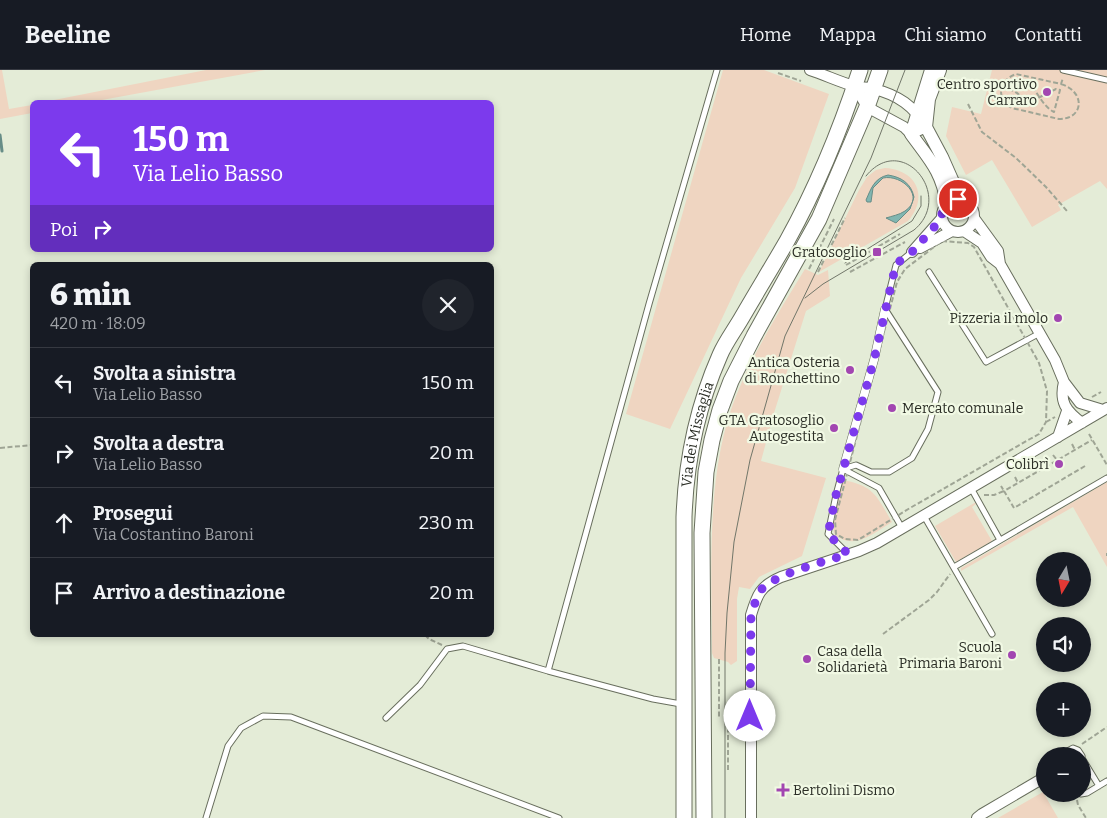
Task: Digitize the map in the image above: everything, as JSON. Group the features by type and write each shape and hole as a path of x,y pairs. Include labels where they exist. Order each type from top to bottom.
{"main road":[{"name":"Via dei Missaglia","path":"684,818 684,517 686,480 697,420 721,354 788,239 820,173 843,120 860,70"},
{"name":"Via dei Missaglia","path":"704,818 702,533 706,472 712,440 720,410 731,381 819,219 867,108 880,70"}],"street":[{"path":"810,70 855,86 874,89 905,102 917,112 942,157 961,200"},
{"path":"911,134 931,70"},
{"path":"926,127 929,99 940,70"},
{"path":"855,86 867,108 904,127 927,153 940,176 947,204"},
{"path":"911,134 926,127"},
{"path":"974,218 970,226 964,231 952,231 945,226 942,210 952,200 961,200 972,207 974,218 998,251 1000,264 1055,360 1064,382 1080,403 1082,423"},
{"path":"912,252 942,218"},
{"path":"912,252 952,231"},
{"path":"964,231 982,243 991,257 1000,264"},
{"path":"843,470 874,360 885,309"},
{"path":"1064,382 1061,394 1067,410 1082,423"},
{"path":"1080,403 1105,409"},
{"path":"751,818 751,615 755,601 762,588 775,580 869,547 1105,409"},
{"path":"1058,437 1067,410"},
{"path":"977,818 1036,782"}],"lane":[{"path":"548,671 649,304 717,70"},
{"path":"1064,70 1107,80"},
{"path":"843,470 856,465 871,472 889,472 912,458 928,429 938,392 885,309 896,264 912,252"},
{"path":"929,272 986,362 1040,333"},
{"path":"843,470 828,534 848,554"},
{"path":"843,470 879,488 902,528"},
{"path":"953,569 1107,478"},
{"path":"971,488 1000,540"},
{"path":"924,516 992,634"},
{"path":"386,718 420,686 448,649 464,646 548,671 653,699 685,705"},
{"path":"206,818 228,746 242,728 263,716 291,718 559,818"},
{"path":"1091,772 1099,786"},
{"path":"1091,791 1107,781"}],"path":[{"path":"1061,84 1064,70"},
{"path":"778,73 801,81"},
{"path":"1016,74 1061,84 1074,90 1078,97 1077,110 1066,119 1012,108 1002,100 1001,87 1010,77 1016,74"},
{"path":"1001,87 1016,91 1021,95 1023,102 1028,103 1040,97 1056,89 1060,90 1054,112 1050,110 1040,97 1031,85 1033,78"},
{"path":"968,104 982,132 1016,158 1046,187 1067,211"},
{"path":"818,272 845,218"},
{"path":"808,269 834,219"},
{"path":"846,265 900,234"},
{"path":"850,272 905,242"},
{"path":"982,262 992,280"},
{"path":"1089,434 1107,465"},
{"path":"984,495 1004,491 1092,440"},
{"path":"1072,444 1075,450"},
{"path":"0,448 30,445"},
{"path":"1054,454 1056,460"},
{"path":"1034,466 1037,472"},
{"path":"1001,486 1014,508 1085,466"},
{"path":"1015,477 1018,483"},
{"path":"883,634 934,596 953,569"},
{"path":"427,637 448,649"},
{"path":"719,659 719,718"},
{"path":"728,718 728,770"},
{"path":"1080,747 1084,742 1107,726"},
{"path":"1079,802 1078,805 1086,818"}],"shaded area":[{"path":"0,70 2,70 9,109 30,105 30,113 0,119"},
{"path":"206,70 265,70 102,100 54,100"},
{"path":"723,70 764,70 829,94 795,188 741,278 670,429 626,414"},
{"path":"992,70 1107,70 1107,189 1100,181 1058,205 1061,210 1032,227 992,160 966,175 946,136 952,107 981,114"},
{"path":"885,168 896,170 912,179 918,194 918,203 914,212 908,221 819,272 867,177 876,170"},
{"path":"805,269 818,275 828,270 830,296 806,311 761,461 826,478 802,556 759,577 750,589 739,587 737,599 737,661 731,665 728,662 714,658 712,653 712,523 719,457 726,426 743,379 768,331"},
{"path":"843,480 869,489 878,499 892,522 872,535 857,541 842,539 835,535 833,528 834,515"},
{"path":"1107,482 1107,567 1073,507 961,571 961,568"},
{"path":"976,502 972,507 992,541 956,562 935,526"},
{"path":"1036,796 1036,802 1049,802 1058,818 998,818"}],"water":[{"path":"888,175 897,177 908,184 914,197 910,209 896,223 886,218 905,211 911,205 913,199 912,193 904,183 890,178 883,178 873,188 871,202 866,200 876,181"}],"waterway":[{"path":"0,135 2,151"}],"tram line":[{"path":"725,818 725,653 727,613 734,542 750,460 785,336 871,158 905,70"},
{"path":"805,298 823,284 914,230 925,216 929,201 926,186 919,173 908,164 894,161 880,164 866,176"},
{"path":"845,263 912,221 921,206 921,196"}],"place":[{"name":"Centro sportivo Carraro","path":"1047,92"},
{"name":"Gratosoglio","path":"877,252"},
{"name":"Pizzeria il molo","path":"1058,318"},
{"name":"Antica Osteria di Ronchettino","path":"850,370"},
{"name":"Mercato comunale","path":"892,408"},
{"name":"GTA Gratosoglio Autogestita","path":"834,428"},
{"name":"Colibrì","path":"1059,464"},
{"name":"Scuola Primaria Baroni","path":"1012,655"},
{"name":"Casa della Solidarietà","path":"807,659"},
{"name":"Bertolini Dismo","path":"783,790"}],"route":[{"path":"750,716 751,615 755,601 762,588 769,583 848,554 828,534 836,495 874,360 896,264 912,252 942,218 942,210 946,205 952,200 958,199"}]}
